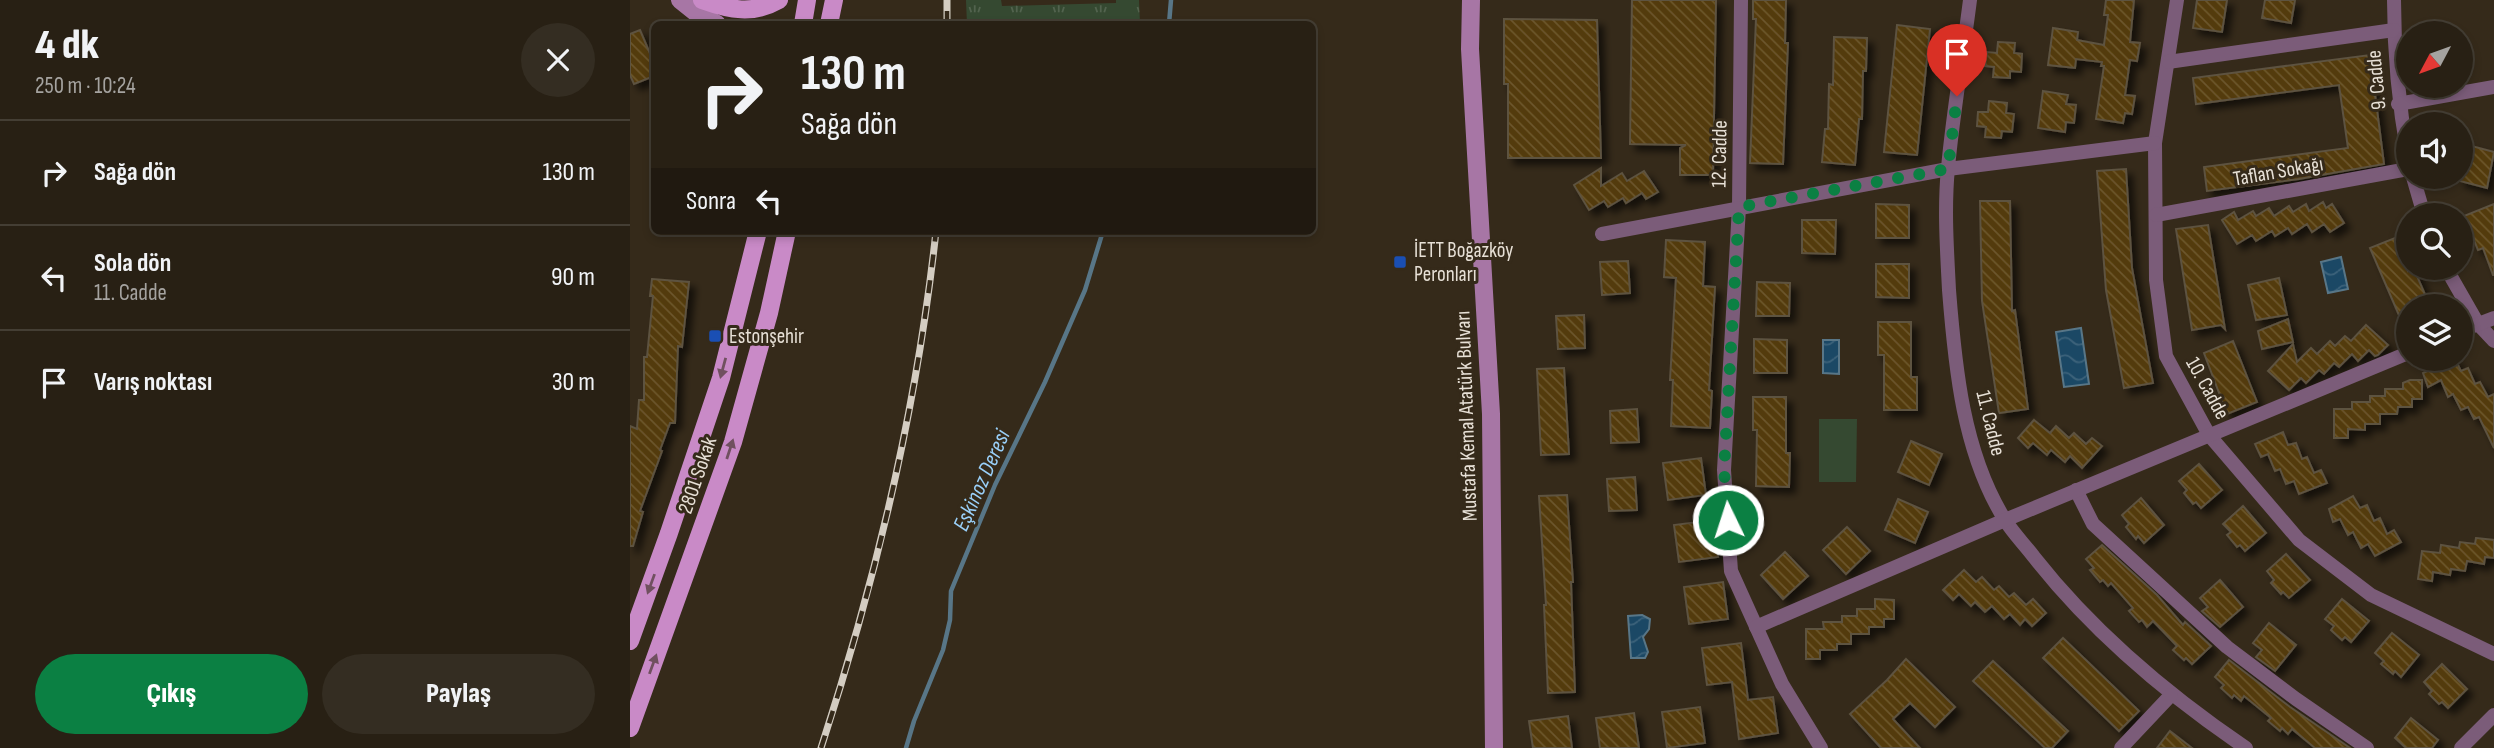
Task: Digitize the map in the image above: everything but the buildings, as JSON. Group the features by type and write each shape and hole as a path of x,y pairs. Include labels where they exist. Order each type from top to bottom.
{"main road":[{"path":"702,0 736,10 755,10 779,0"},
{"path":"804,21 807,0"},
{"path":"830,21 834,0"},
{"path":"746,235 746,283"},
{"name":"2801 Sokak","path":"630,641 721,378 757,235"},
{"path":"769,313 776,235"},
{"name":"2801 Sokak","path":"630,728 733,442 769,313 786,235"}],"street":[{"path":"672,0 690,21"},
{"path":"680,0 712,21"},
{"path":"1471,0 1479,0"},
{"name":"Mustafa Kemal Atatürk Bulvarı","path":"1471,0 1470,49 1491,414 1494,748"},
{"name":"12. Cadde","path":"1741,0 1739,207 1724,470 1731,571 1782,684 1821,748"},
{"name":"11. Cadde","path":"1970,0 1948,169 1946,241 1953,336 1960,385 1969,432 1982,474 2005,520 2065,596 2171,695 2246,748"},
{"name":"10. Cadde","path":"2177,0 2155,143 2157,280 2166,356 2209,435 2299,540 2371,594 2494,654"},
{"name":"9. Cadde","path":"2393,0 2400,112"},
{"path":"2168,62 2394,30"},
{"path":"2398,104 2494,87"},
{"path":"1602,234 1948,169 2155,143"},
{"name":"Taflan Sokağı","path":"2156,215 2396,172"},
{"path":"2453,280 2478,324 2494,341"},
{"path":"2473,326 2494,318"},
{"path":"1756,627 2076,490 2396,358"},
{"path":"2076,490 2093,524 2227,647 2367,748"},
{"path":"2121,748 2171,695"},
{"path":"2461,748 2494,715"}],"green space":[{"path":"966,0 1001,0 1002,6 1139,0 1140,21 967,21"},
{"path":"1819,419 1857,419 1856,482 1819,482"}],"water":[{"path":"2341,257 2348,289 2328,293 2321,262"},
{"path":"2081,328 2089,384 2064,387 2056,332"},
{"path":"1823,340 1839,340 1839,374 1823,373"},
{"path":"1642,615 1650,619 1649,629 1643,637 1648,652 1645,658 1631,658 1628,616"}],"waterway":[{"name":"Eşkinoz Deresi","path":"1169,21 1171,0"},
{"name":"Eşkinoz Deresi","path":"906,748 943,650 950,620 951,591 995,485 1045,382 1085,290 1102,235"}],"railway":[{"path":"947,0 947,21"},
{"path":"821,748 860,621 892,492 918,362 936,235"}],"place":[{"name":"İETT Boğazköy Peronları","path":"1400,262"},
{"name":"Estonşehir","path":"715,336"}],"route":[{"path":"1728,520 1724,470 1739,207 1948,169 1957,96"}]}
